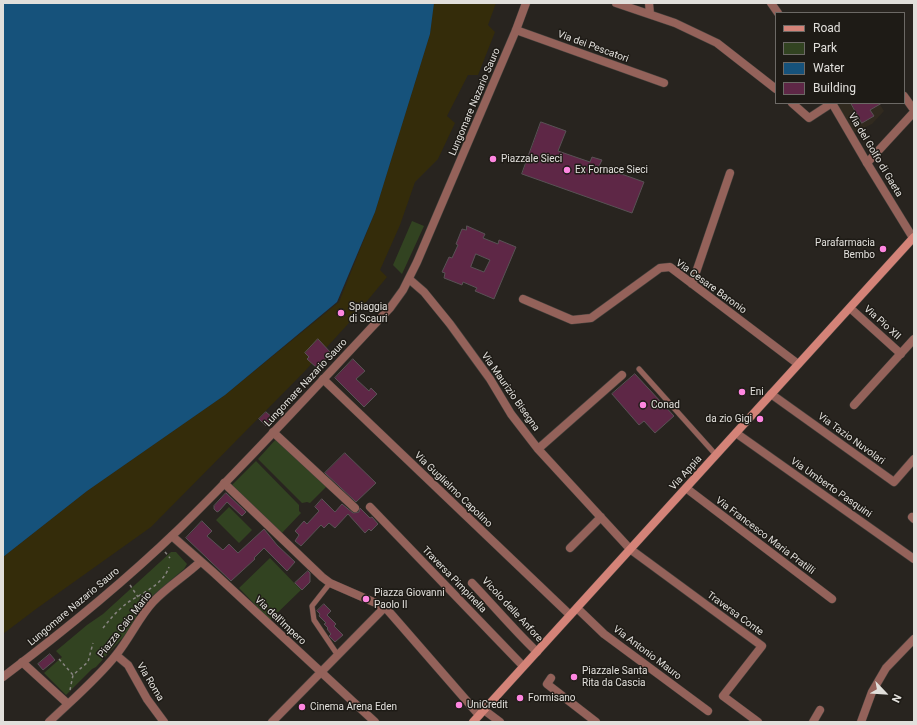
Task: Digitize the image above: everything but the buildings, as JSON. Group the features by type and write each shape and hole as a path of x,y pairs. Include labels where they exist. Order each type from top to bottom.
{"main road":[{"name":"Via Appia","path":"473,722 914,238"}],"street":[{"name":"Lungomare Nazario Sauro","path":"3,677 83,615 172,536 390,308 409,279 434,224 526,3"},
{"path":"616,3 675,23 717,43 775,88"},
{"path":"649,3 650,14"},
{"name":"Via dei Pescatori","path":"516,30 664,83"},
{"path":"867,163 914,111 905,98"},
{"path":"793,104 809,118 830,104"},
{"name":"Via del Golfo di Gaeta","path":"833,104 867,163 914,238"},
{"path":"692,284 730,173"},
{"name":"Via Cesare Baronio","path":"523,299 572,320 591,318 660,268 670,267 798,364"},
{"name":"Via Maurizio Bisegna","path":"409,279 424,292 450,324 490,379 511,414 538,449 630,549"},
{"name":"Via Pio XII","path":"850,308 901,354"},
{"path":"854,405 914,339"},
{"path":"538,449 622,375"},
{"name":"Via Guglielmo Capolino","path":"323,379 570,615"},
{"name":"Via Tazio Nuvolari","path":"771,394 894,482 914,459"},
{"path":"273,432 355,508"},
{"name":"Via Umberto Pasquini","path":"736,433 914,559"},
{"path":"224,483 307,564 330,583 385,607 482,712 500,722"},
{"name":"Via Francesco Maria Pratilli","path":"686,488 832,599"},
{"name":"Traversa Pimpinella","path":"370,507 524,666"},
{"path":"570,548 601,517"},
{"name":"Via dell'Impero","path":"172,536 375,722"},
{"name":"Traversa Conte","path":"630,549 762,646 723,696 758,722"},
{"name":"Piazza Caio Mario","path":"49,722 97,676 116,655 153,602 200,562"},
{"name":"Vicolo delle Anfore","path":"472,582 501,613 513,629 537,652"},
{"path":"272,722 385,607"},
{"name":"Via Antonio Mauro","path":"577,608 604,634 708,711"},
{"path":"861,722 872,692 886,668 914,639"},
{"name":"Via Roma","path":"116,655 128,665 147,699 164,722"},
{"path":"22,662 68,704"},
{"path":"551,678 547,684 596,722"},
{"path":"813,722 820,710"}],"lane":[{"path":"639,369 716,454"},
{"path":"330,583 312,606 314,620 338,654"}],"path":[{"path":"103,628 115,614 161,580 167,572 169,566"},
{"path":"126,577 138,596"},
{"path":"71,690 74,675 88,662 93,643"},
{"path":"59,659 74,675"}],"shaded area":[{"path":"836,104 880,104 884,111 872,124 853,133"}],"green space":[{"path":"412,221 424,226 402,274 393,265"},
{"path":"277,438 328,485 310,503 302,503 258,459"},
{"path":"256,461 299,505 299,511 301,513 281,534 232,485"},
{"path":"229,507 252,530 239,543 216,520"},
{"path":"171,552 176,552 187,564 184,569 151,597 125,635 96,667 92,669 66,695 44,673 62,657 56,651 87,625 103,614"},
{"path":"270,558 301,590 270,620 239,588"}],"sand":[{"name":"Spiaggia di Scauri","path":"434,3 496,3 488,25 495,32 478,75 468,75 447,116 455,123 438,159 415,182 400,225 380,270 387,277 348,324 305,371 151,527 3,634 3,557 87,491 225,395 339,302 375,212 430,34"}],"water":[{"path":"3,3 434,3 430,34 375,212 337,302 225,395 87,491 3,557"}],"place":[{"name":"Piazzale Sieci","path":"493,159"},
{"name":"Ex Fornace Sieci","path":"567,170"},
{"name":"Parafarmacia Bembo","path":"883,249"},
{"name":"Spiaggia di Scauri","path":"341,313"},
{"name":"Eni","path":"742,392"},
{"name":"Conad","path":"643,405"},
{"name":"da zio Gigi","path":"760,419"},
{"name":"Piazza Giovanni Paolo II","path":"366,599"},
{"name":"Piazzale Santa Rita da Cascia","path":"574,677"},
{"name":"Formisano","path":"520,698"},
{"name":"UniCredit","path":"459,705"},
{"name":"Cinema Arena Eden","path":"302,707"}]}
